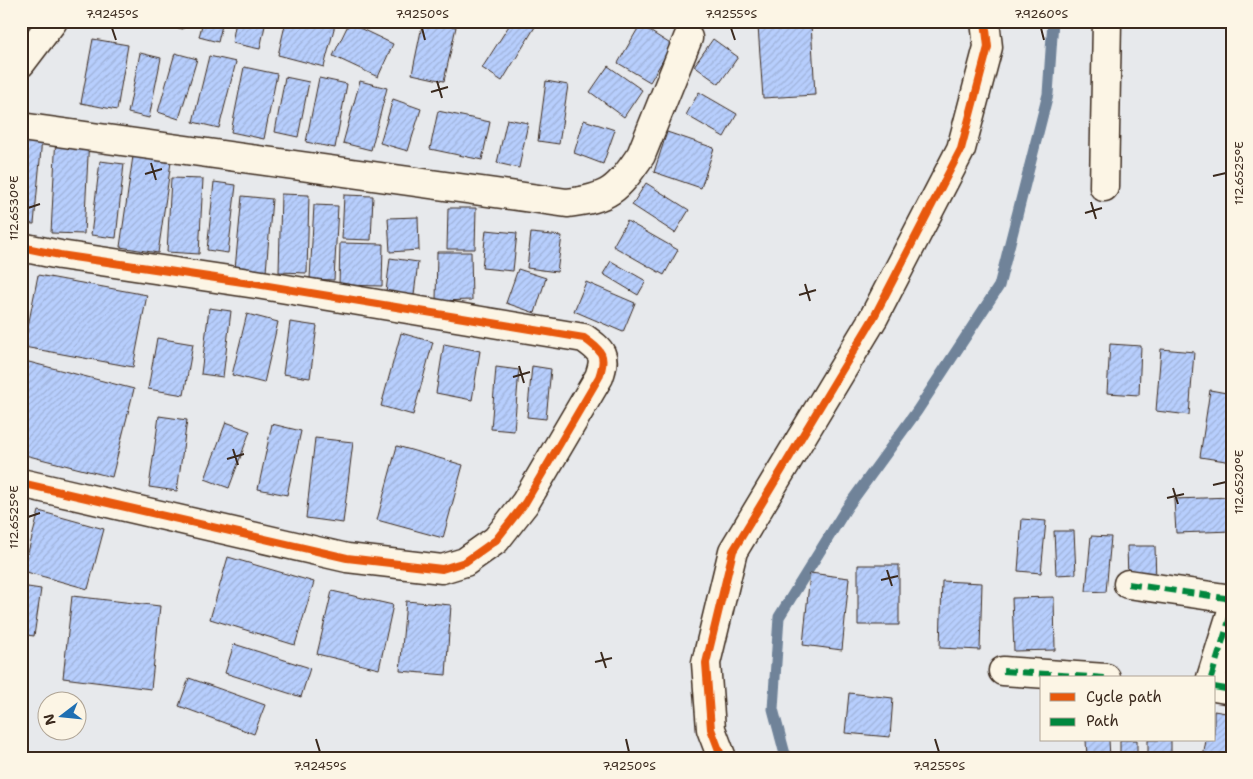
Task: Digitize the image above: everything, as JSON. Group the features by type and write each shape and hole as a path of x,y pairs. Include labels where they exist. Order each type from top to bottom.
{"street":[{"path":"21,63 52,21"},
{"path":"722,758 711,729 706,663 733,551 874,317 961,149 988,47 985,21"},
{"path":"1104,187 1107,21"},
{"path":"21,127 567,202 587,200 611,192 630,172 641,155 688,38"},
{"path":"21,247 584,338 599,349 604,364 599,377 525,503 496,540 465,562 442,569 347,558 21,483"},
{"path":"1128,584 1232,599"},
{"path":"1212,676 1232,611"},
{"path":"1003,671 1077,676"},
{"path":"1216,687 1232,690"}],"building":[{"path":"21,21 33,21 24,44 21,42"},
{"path":"148,21 185,21 183,29"},
{"path":"203,21 223,21 218,42 199,37"},
{"path":"236,21 266,21 260,49 232,43"},
{"path":"286,21 336,21 324,67 278,55"},
{"path":"423,21 456,27 444,81 412,74"},
{"path":"512,21 538,22 502,81 482,68"},
{"path":"349,23 393,44 378,77 333,56"},
{"path":"811,23 815,95 763,98 758,26"},
{"path":"640,25 672,45 650,82 618,63"},
{"path":"93,39 128,45 117,110 81,103"},
{"path":"713,39 738,57 719,84 694,66"},
{"path":"140,53 161,58 149,118 128,113"},
{"path":"175,53 197,59 179,119 158,112"},
{"path":"209,56 236,62 219,128 193,122"},
{"path":"608,66 642,90 624,117 590,92"},
{"path":"244,67 277,74 264,139 231,132"},
{"path":"285,77 309,82 298,137 275,132"},
{"path":"319,78 347,84 335,148 306,142"},
{"path":"360,81 387,88 371,150 343,143"},
{"path":"546,81 568,85 559,144 538,141"},
{"path":"699,92 737,114 724,137 686,115"},
{"path":"393,99 421,109 408,151 380,143"},
{"path":"438,111 490,122 482,160 430,149"},
{"path":"507,119 528,123 519,168 497,163"},
{"path":"584,120 615,130 603,164 574,153"},
{"path":"667,132 714,148 701,188 654,172"},
{"path":"56,135 89,137 84,234 51,233"},
{"path":"21,137 42,139 34,224 21,223"},
{"path":"134,149 172,155 158,253 120,247"},
{"path":"100,161 124,164 116,238 91,235"},
{"path":"171,178 203,179 199,254 167,252"},
{"path":"214,182 236,185 228,253 207,250"},
{"path":"646,183 689,210 675,233 632,205"},
{"path":"281,194 309,195 307,273 279,272"},
{"path":"344,195 373,196 371,240 342,239"},
{"path":"242,196 272,199 266,272 235,269"},
{"path":"314,205 338,206 334,280 310,279"},
{"path":"448,208 476,208 475,249 447,249"},
{"path":"418,217 419,250 390,252 388,218"},
{"path":"627,221 678,250 664,275 613,246"},
{"path":"486,230 517,233 513,271 482,268"},
{"path":"531,233 562,236 557,272 527,268"},
{"path":"340,243 383,244 382,286 339,285"},
{"path":"437,252 471,252 472,300 436,301"},
{"path":"390,258 418,262 414,295 386,292"},
{"path":"611,261 646,281 638,295 603,274"},
{"path":"518,269 546,278 535,313 506,303"},
{"path":"38,275 147,295 133,367 24,347"},
{"path":"586,282 635,303 623,332 574,311"},
{"path":"209,308 231,311 223,377 201,374"},
{"path":"247,314 278,322 264,383 232,375"},
{"path":"290,322 317,326 310,378 283,374"},
{"path":"401,333 433,342 413,415 381,406"},
{"path":"157,338 193,344 184,395 148,389"},
{"path":"444,344 480,351 472,400 436,393"},
{"path":"1110,344 1141,346 1139,395 1107,393"},
{"path":"1161,349 1194,352 1189,415 1156,411"},
{"path":"21,360 134,389 112,477 21,454"},
{"path":"532,366 551,369 546,419 527,417"},
{"path":"496,367 519,370 514,431 491,429"},
{"path":"1210,390 1232,394 1232,462 1200,457"},
{"path":"159,416 187,420 177,491 149,487"},
{"path":"226,422 250,431 229,488 205,479"},
{"path":"272,424 301,431 287,495 258,489"},
{"path":"315,438 353,442 343,523 306,518"},
{"path":"397,446 463,465 443,538 377,520"},
{"path":"1232,497 1232,531 1176,533 1174,499"},
{"path":"39,511 104,529 88,589 23,571"},
{"path":"1022,519 1046,521 1041,573 1018,571"},
{"path":"1054,531 1074,531 1076,574 1056,575"},
{"path":"1091,536 1111,537 1106,592 1086,591"},
{"path":"1127,546 1155,546 1156,584 1128,580"},
{"path":"228,557 314,582 295,645 210,619"},
{"path":"858,565 899,565 899,625 858,625"},
{"path":"810,573 849,578 842,650 803,645"},
{"path":"942,581 982,583 980,650 940,648"},
{"path":"21,586 41,589 34,636 21,634"},
{"path":"332,591 393,605 379,669 317,654"},
{"path":"72,596 160,606 151,689 63,678"},
{"path":"1054,597 1055,650 1014,651 1012,598"},
{"path":"406,601 451,605 446,675 400,671"},
{"path":"234,644 310,668 301,697 225,673"},
{"path":"189,678 265,705 254,734 179,706"},
{"path":"849,693 893,698 890,737 845,733"},
{"path":"1216,711 1232,714 1232,758 1203,758 1206,742 1216,742"},
{"path":"1086,742 1109,742 1110,758 1087,758"},
{"path":"1120,742 1137,742 1137,758 1120,758"},
{"path":"1148,742 1171,742 1171,758 1148,758"}],"waterway":[{"path":"786,758 773,709 779,617 846,509 917,411 999,286 1048,94 1053,21"}],"marked path":[{"path":"1128,584 1232,599"},
{"path":"1212,676 1232,611"},
{"path":"1003,671 1077,676"},
{"path":"1216,687 1232,690"}],"cycle path":[{"path":"722,758 711,729 706,663 733,551 874,317 961,149 988,47 985,21"},
{"path":"21,247 60,255 256,284 584,338 599,350 603,358 599,377 525,503 496,540 465,562 442,569 347,558 21,483"}]}
